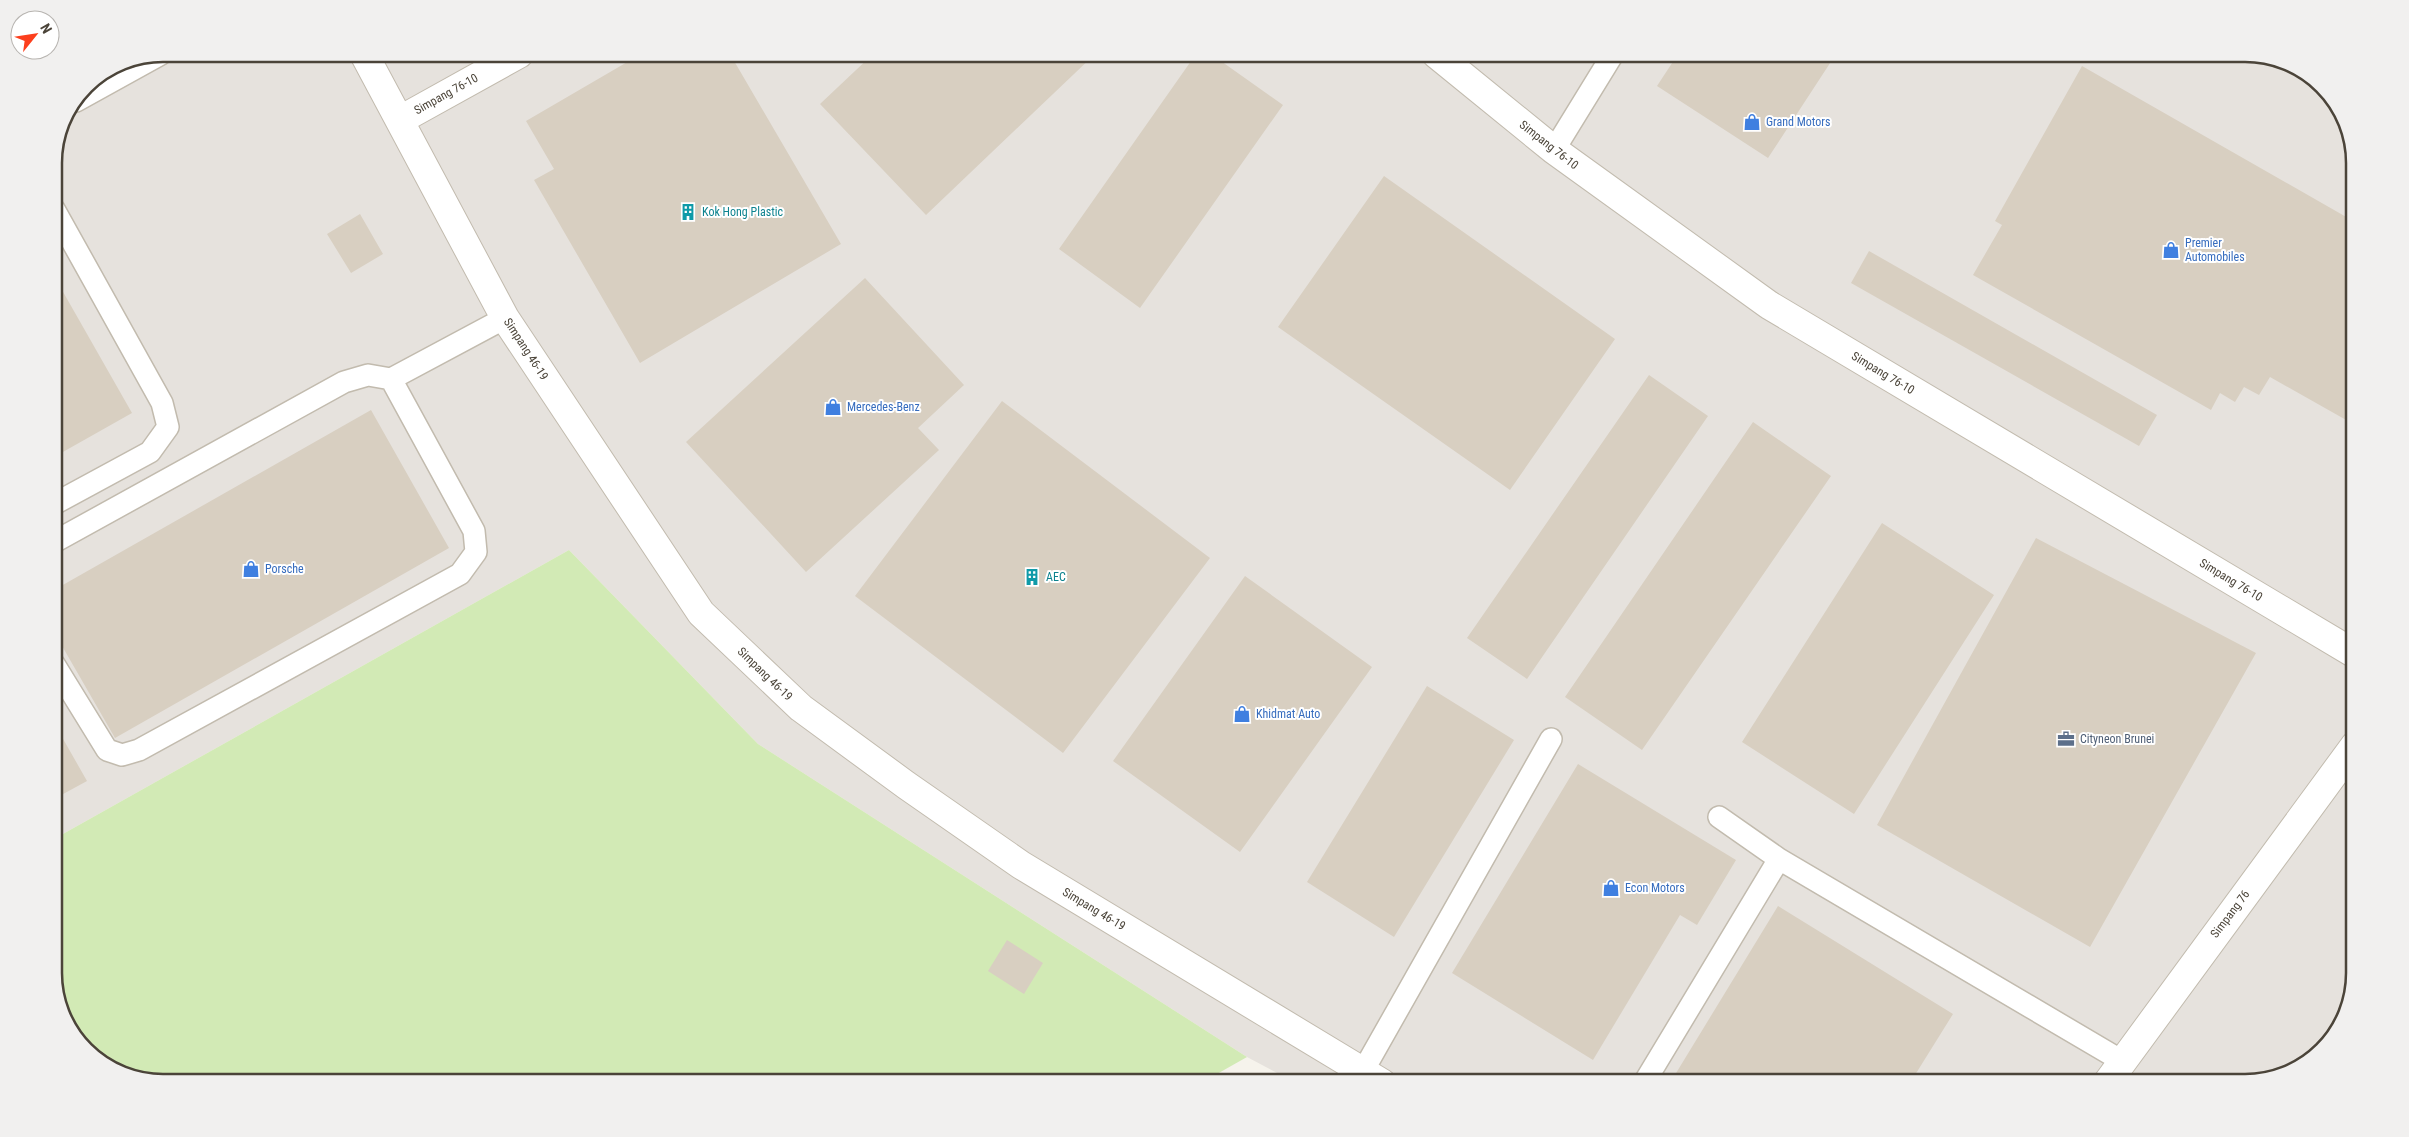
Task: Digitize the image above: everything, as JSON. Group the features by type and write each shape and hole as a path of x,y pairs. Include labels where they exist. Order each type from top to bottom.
{"street":[{"name":"Simpang 46-19","path":"368,62 505,318 701,613 801,708 906,786 1021,865 1367,1074"},
{"name":"Simpang 76-10","path":"400,120 505,62"},
{"name":"Simpang 76-10","path":"1446,62 1554,150 1769,306 2346,649"},
{"name":"Simpang 76","path":"2113,1074 2346,758"}],"lane":[{"path":"1554,150 1608,62"},
{"path":"92,93 142,64"},
{"path":"63,225 162,403 168,427 150,452 63,499"},
{"path":"63,537 344,382 368,375 391,379 505,318"},
{"path":"63,679 107,750 122,755 139,750 460,574 476,552 474,531 391,379"},
{"path":"1374,1074 1551,739"},
{"path":"1719,817 1779,859 2122,1061"},
{"path":"1649,1074 1779,859"}],"shaded area":[{"path":"164,62 2245,62 2265,64 2296,76 2317,92 2326,102 2336,119 2345,144 2345,993 2333,1024 2317,1045 2290,1064 2259,1074 1279,1074 1247,1057 758,744 569,550 63,834 63,150 70,125 83,102 97,88 119,73 144,64"}],"green space":[{"path":"569,550 758,744 1247,1057 1217,1074 144,1073 125,1067 102,1054 83,1035 68,1006 63,980 63,834"}],"building":[{"name":"Kok Hong Plastic","path":"627,62 735,62 841,244 640,363 534,180 554,169 526,121"},
{"path":"865,62 1087,62 926,215 820,104"},
{"path":"1190,62 1222,62 1283,105 1140,308 1059,249"},
{"name":"Grand Motors","path":"1673,62 1831,62 1768,158 1657,86"},
{"name":"Premier Automobiles","path":"2082,66 2346,217 2346,420 2270,377 2259,395 2244,387 2235,402 2220,393 2211,410 1973,275 2002,225 1995,221"},
{"path":"1384,176 1615,339 1510,490 1278,327"},
{"path":"360,214 383,254 351,273 327,234"},
{"path":"1869,251 2157,415 2139,446 1851,283"},
{"name":"Mercedes-Benz","path":"865,278 964,385 918,428 939,450 806,572 686,442"},
{"path":"63,292 132,413 63,452"},
{"path":"1649,375 1708,416 1527,679 1467,638"},
{"name":"AEC","path":"1002,401 1210,558 1063,753 855,596"},
{"name":"Porsche","path":"371,410 449,548 115,738 63,648 63,585"},
{"path":"1753,422 1831,476 1642,750 1565,697"},
{"path":"1882,523 1994,595 1854,814 1742,742"},
{"name":"Cityneon Brunei","path":"2036,538 2256,653 2090,947 1877,825"},
{"name":"Khidmat Auto","path":"1245,576 1372,667 1240,852 1113,761"},
{"path":"1427,686 1514,740 1394,937 1307,882"},
{"path":"63,739 87,781 63,794"},
{"name":"Econ Motors","path":"1578,764 1736,860 1697,925 1680,915 1593,1060 1452,973"},
{"path":"1778,906 1953,1014 1916,1074 1675,1074"},
{"path":"1007,940 1043,963 1024,994 988,971"}],"place":[{"name":"Grand Motors","path":"1752,122"},
{"name":"Kok Hong Plastic","path":"688,212"},
{"name":"Premier Automobiles","path":"2171,250"},
{"name":"Mercedes-Benz","path":"833,407"},
{"name":"Porsche","path":"251,569"},
{"name":"AEC","path":"1032,577"},
{"name":"Khidmat Auto","path":"1242,714"},
{"name":"Cityneon Brunei","path":"2066,739"},
{"name":"Econ Motors","path":"1611,888"}]}
